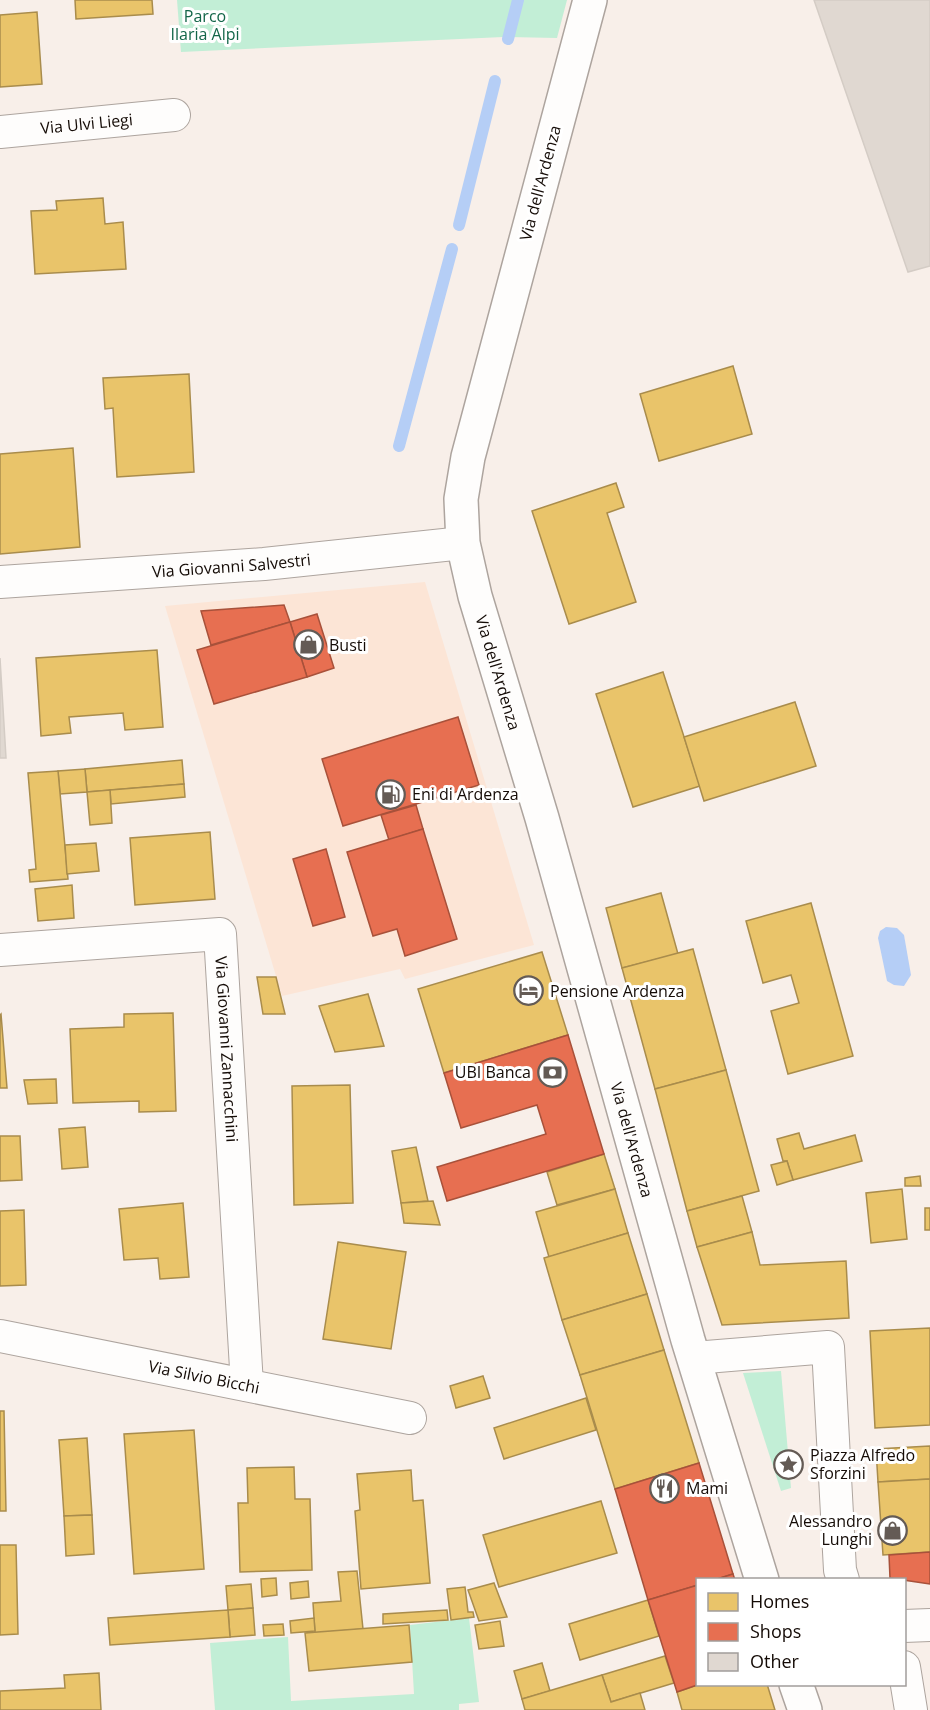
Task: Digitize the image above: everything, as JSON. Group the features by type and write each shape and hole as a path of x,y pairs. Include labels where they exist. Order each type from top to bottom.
{"main road":[{"name":"Via dell'Ardenza","path":"590,0 468,457 461,499 463,543 481,616 542,818 691,1349"},
{"path":"691,1349 761,1578"},
{"path":"797,1686 805,1710"}],"street":[{"name":"Via Ulvi Liegi","path":"0,132 174,115"},
{"name":"Via Giovanni Salvestri","path":"0,582 264,564 463,543"},
{"name":"Via Giovanni Zannacchini","path":"0,951 220,934 247,1385"},
{"name":"Via Silvio Bicchi","path":"0,1336 410,1418"},
{"path":"691,1349 828,1347 840,1570 842,1578"},
{"path":"906,1626 930,1625"},
{"path":"906,1679 911,1710"}],"shaded area":[{"path":"425,582 534,945 405,979 400,969 282,996 165,606"}],"green space":[{"name":"Parco Ilaria Alpi","path":"177,0 567,0 557,38 503,37 181,52"},
{"path":"781,1371 791,1488 781,1491 743,1373"},
{"path":"469,1618 479,1702 459,1704 459,1710 215,1710 210,1643 288,1637 291,1701 414,1694 410,1625"}],"water":[{"path":"886,927 897,928 904,935 911,975 904,986 894,985 887,981 878,938 880,931"}],"building: Homes":[{"path":"75,0 152,0 153,14 76,19"},
{"path":"37,12 42,84 0,87 0,15"},
{"path":"103,198 105,224 123,222 126,269 35,274 31,211 57,210 56,201"},
{"path":"733,366 752,434 659,461 640,394"},
{"path":"189,374 194,472 117,477 113,408 105,409 103,378"},
{"path":"73,448 80,547 0,554 0,454"},
{"path":"616,483 624,507 607,513 636,602 569,624 532,511"},
{"path":"157,650 163,727 125,730 123,713 69,717 71,733 41,736 36,658"},
{"path":"663,672 700,786 633,807 596,694"},
{"path":"795,702 816,766 704,801 684,737"},
{"path":"182,760 184,784 87,792 85,769"},
{"path":"85,769 87,792 60,794 58,771"},
{"path":"58,771 68,879 30,882 29,870 36,869 28,773"},
{"path":"184,784 185,797 111,804 110,790"},
{"path":"110,790 112,823 90,825 87,792"},
{"path":"210,832 215,899 135,905 130,838"},
{"path":"96,843 99,871 67,874 65,845"},
{"path":"72,885 74,918 38,921 35,889"},
{"path":"661,893 678,954 622,968 606,908"},
{"path":"811,903 853,1056 788,1074 771,1011 799,1003 791,975 763,983 746,921"},
{"path":"693,949 726,1070 655,1089 622,968"},
{"path":"542,952 568,1035 444,1073 418,989"},
{"path":"257,977 276,977 285,1014 263,1014"},
{"path":"368,994 384,1046 335,1052 319,1006"},
{"path":"173,1013 176,1111 139,1112 139,1101 73,1103 70,1029 124,1027 124,1014"},
{"path":"1,1014 7,1088 0,1088"},
{"path":"726,1070 759,1191 687,1211 655,1089"},
{"path":"56,1079 57,1103 28,1104 24,1080"},
{"path":"350,1085 353,1203 294,1205 292,1086"},
{"path":"85,1127 88,1167 62,1169 59,1129"},
{"path":"799,1133 804,1149 855,1135 862,1161 793,1180 787,1161 783,1161 777,1139"},
{"path":"0,1136 20,1136 22,1180 0,1181"},
{"path":"416,1147 428,1201 401,1203 392,1151"},
{"path":"604,1154 615,1189 557,1205 547,1172"},
{"path":"787,1161 793,1180 777,1185 771,1165"},
{"path":"920,1176 921,1186 905,1186 905,1178"},
{"path":"615,1189 628,1233 549,1257 536,1212"},
{"path":"902,1189 907,1239 871,1243 866,1193"},
{"path":"742,1196 752,1232 697,1247 687,1211"},
{"path":"433,1201 440,1225 404,1223 401,1203"},
{"path":"183,1203 189,1277 160,1279 158,1258 124,1260 119,1209"},
{"path":"925,1208 930,1208 930,1230 925,1230"},
{"path":"24,1210 26,1285 0,1286 0,1211"},
{"path":"752,1232 760,1265 846,1261 849,1318 722,1325 697,1247"},
{"path":"628,1233 647,1294 562,1320 544,1258"},
{"path":"338,1242 406,1252 391,1349 323,1339"},
{"path":"647,1294 664,1350 580,1375 562,1320"},
{"path":"930,1328 930,1425 875,1428 870,1331"},
{"path":"664,1350 699,1463 615,1489 580,1375"},
{"path":"483,1376 490,1398 456,1408 450,1386"},
{"path":"586,1398 596,1430 504,1459 494,1428"},
{"path":"0,1411 4,1411 6,1511 0,1511"},
{"path":"194,1430 204,1569 134,1574 124,1434"},
{"path":"87,1438 92,1515 64,1516 59,1440"},
{"path":"930,1446 930,1479 878,1482 876,1449"},
{"path":"294,1467 295,1499 310,1499 312,1570 240,1572 238,1503 248,1503 247,1468"},
{"path":"411,1470 413,1501 423,1500 430,1583 361,1589 355,1511 360,1510 357,1474"},
{"path":"930,1479 930,1552 883,1555 878,1482"},
{"path":"601,1501 617,1553 499,1587 483,1535"},
{"path":"92,1515 94,1554 66,1556 64,1516"},
{"path":"0,1545 16,1545 18,1634 0,1635"},
{"path":"357,1571 363,1629 315,1633 313,1603 341,1601 338,1572"},
{"path":"276,1578 277,1595 262,1597 261,1579"},
{"path":"308,1581 309,1597 291,1599 290,1583"},
{"path":"494,1583 507,1617 479,1621 468,1590"},
{"path":"251,1584 253,1608 228,1610 226,1586"},
{"path":"465,1587 468,1612 473,1612 474,1617 451,1620 447,1589"},
{"path":"648,1600 659,1636 580,1660 569,1624"},
{"path":"253,1608 255,1635 230,1637 228,1610"},
{"path":"228,1610 230,1637 110,1645 108,1618"},
{"path":"447,1610 448,1620 383,1624 383,1614"},
{"path":"314,1618 315,1631 291,1633 290,1621"},
{"path":"500,1621 504,1646 479,1649 475,1625"},
{"path":"283,1624 284,1635 264,1636 263,1625"},
{"path":"409,1625 412,1662 309,1671 305,1633"},
{"path":"665,1656 674,1683 611,1702 602,1675"},
{"path":"542,1663 550,1691 522,1699 514,1671"},
{"path":"99,1673 101,1710 0,1710 0,1691 65,1688 64,1675"},
{"path":"602,1675 611,1702 640,1693 645,1710 525,1710 522,1699"},
{"path":"696,1685 768,1686 775,1710 682,1710 677,1692"}],"building: Shops":[{"path":"284,605 290,622 211,645 201,611"},
{"path":"317,614 334,668 307,677 290,622"},
{"path":"290,622 307,677 214,704 197,650"},
{"path":"458,717 479,785 343,826 322,759"},
{"path":"416,805 423,829 389,840 381,815"},
{"path":"423,829 457,939 405,956 397,929 373,936 347,852"},
{"path":"326,849 345,917 313,926 293,859"},
{"path":"568,1035 604,1154 447,1201 437,1167 546,1134 537,1105 461,1128 444,1073"},
{"path":"699,1463 733,1574 720,1578 696,1578 696,1586 648,1600 615,1489"},
{"path":"930,1552 930,1584 906,1580 906,1578 890,1578 889,1555"},
{"path":"733,1574 734,1578 720,1578"},
{"path":"696,1586 696,1685 677,1692 648,1600"}],"building: Other":[{"path":"814,0 930,0 930,266 908,272"},
{"path":"0,658 6,758 0,758"}],"waterway":[{"path":"508,39 518,0"},
{"path":"459,225 495,81"},
{"path":"399,446 452,249"}],"place":[{"name":"Busti","path":"308,645"},
{"name":"Eni di Ardenza","path":"391,794"},
{"name":"Pensione Ardenza","path":"529,991"},
{"name":"UBI Banca","path":"552,1072"},
{"name":"Piazza Alfredo Sforzini","path":"789,1464"},
{"name":"Mami","path":"665,1488"},
{"name":"Alessandro Lunghi","path":"893,1530"}]}
